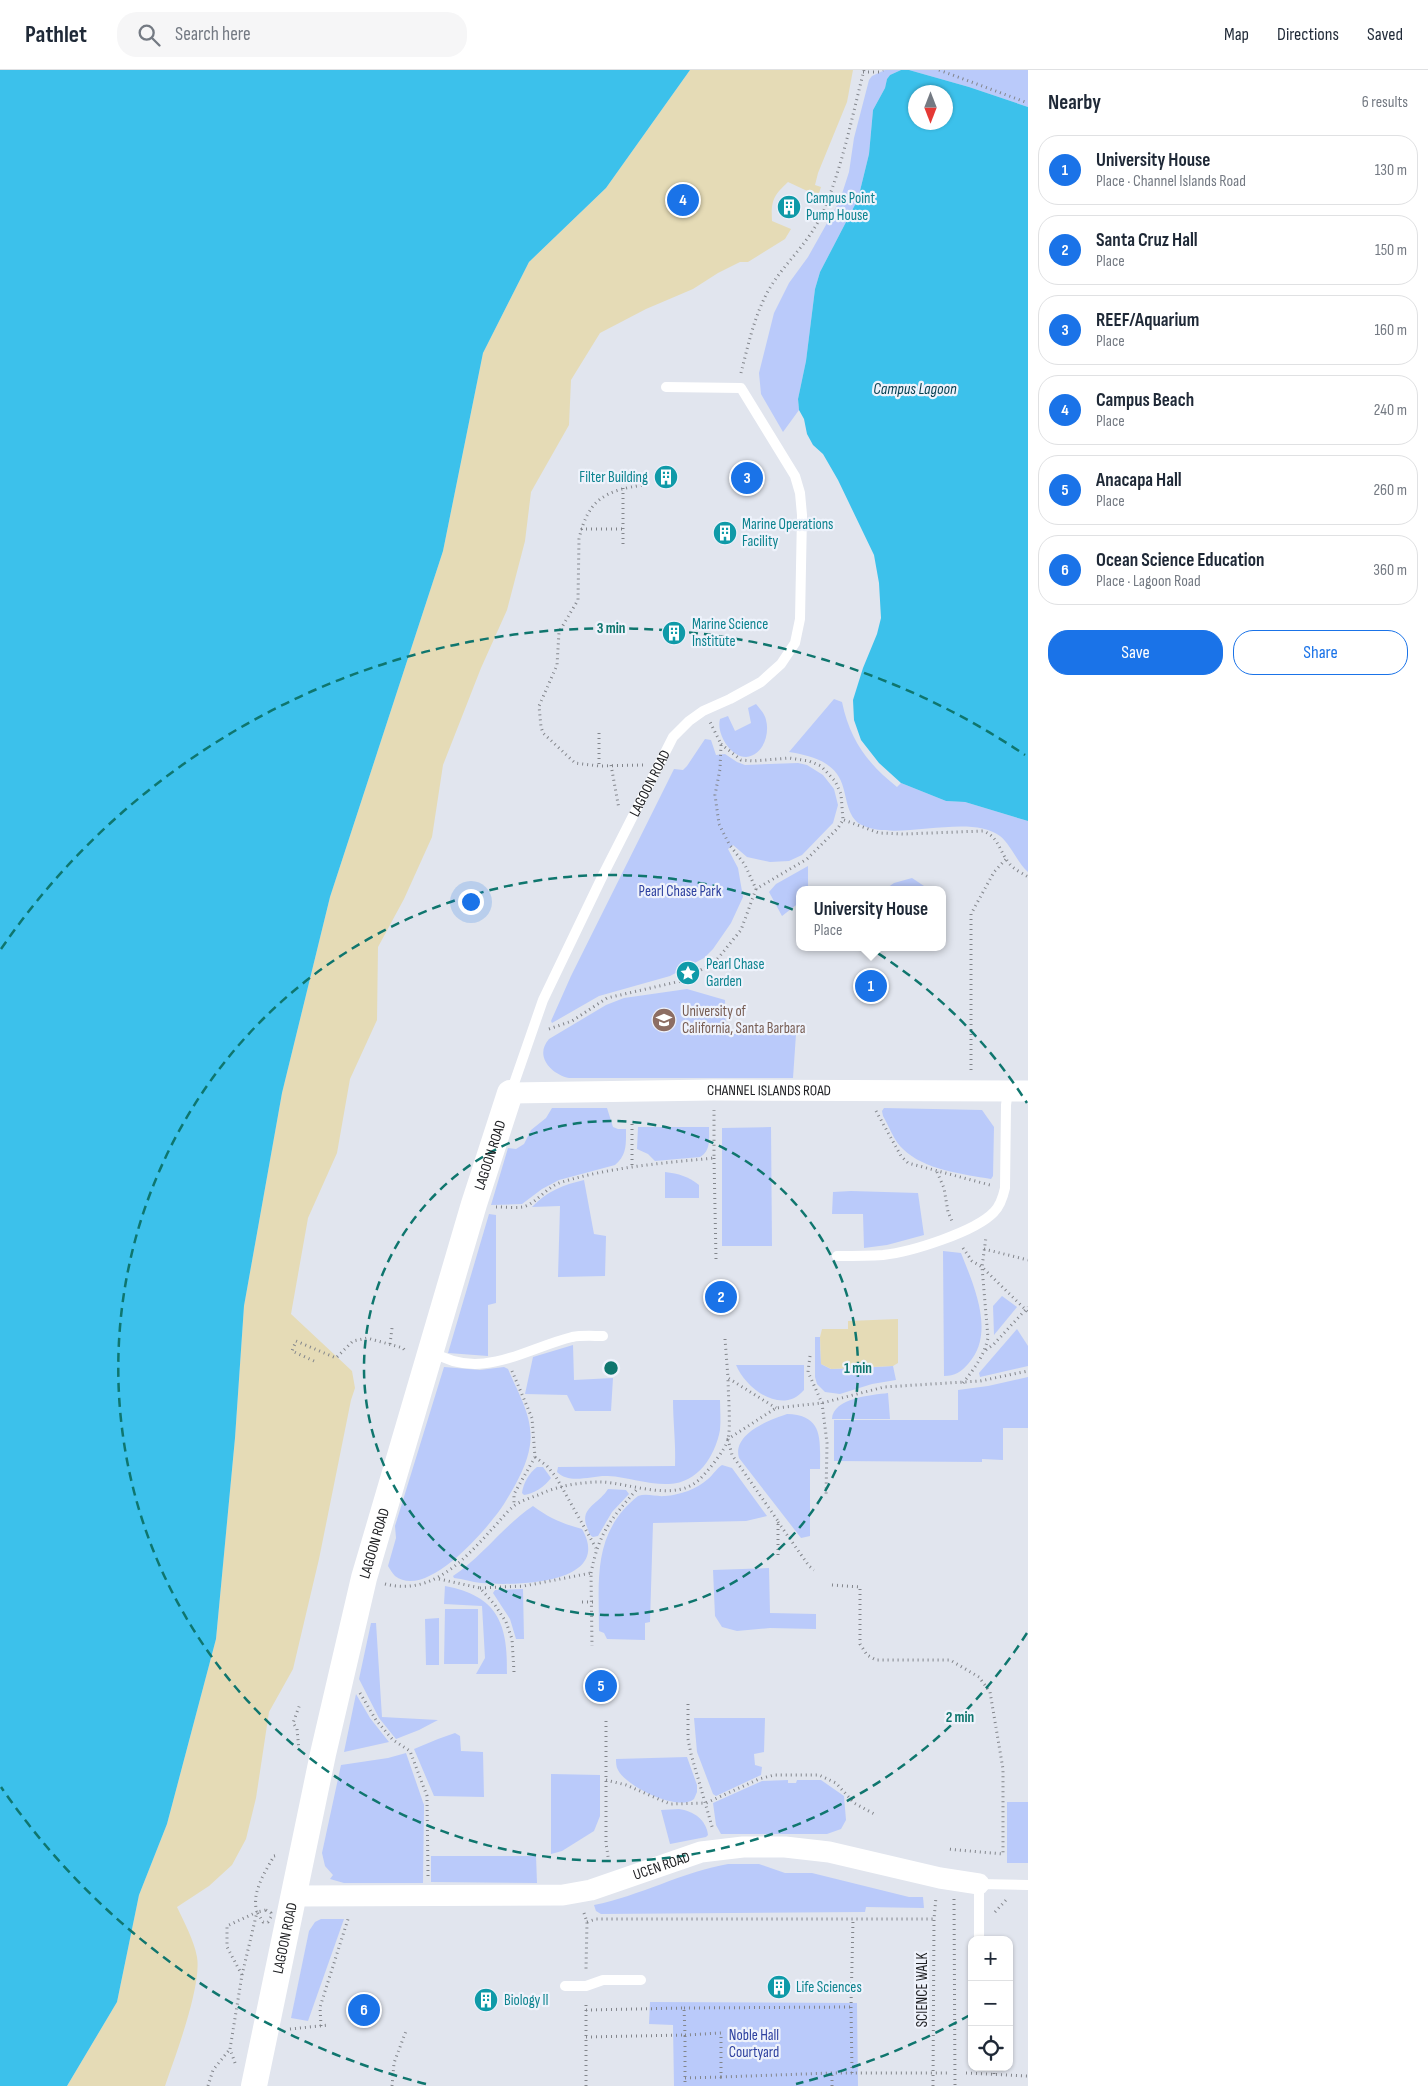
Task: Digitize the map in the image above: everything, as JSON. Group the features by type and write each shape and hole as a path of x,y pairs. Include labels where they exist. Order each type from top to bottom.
{"street":[{"name":"CHANNEL ISLANDS ROAD","path":"510,1094 713,1090 1018,1091"},
{"name":"LAGOON ROAD","path":"245,2078 294,1896 323,1754 364,1578 474,1204 510,1094"},
{"name":"UCEN ROAD","path":"294,1896 563,1895 612,1884 701,1852 743,1847 785,1847 829,1852 955,1881 979,1884"}],"lane":[{"path":"666,387 741,388"},
{"name":"LAGOON ROAD","path":"510,1094 547,992 655,770 674,737 688,721 703,711 761,682 782,664 794,643 800,619 802,515 800,494 795,476 741,388"},
{"path":"837,1256 885,1254 925,1245 957,1234 985,1219 998,1206 1005,1188 1006,1105 1018,1091"},
{"path":"430,1350 442,1358 463,1363 482,1364 507,1360 573,1337 603,1336"},
{"path":"979,1884 979,1936"},
{"name":"UCEN ROAD","path":"979,1884 1028,1885"},
{"path":"565,1986 586,1986 603,1980 641,1980"}],"path":[{"path":"741,388 741,374 754,324 774,281 804,245 822,213 836,174 863,71 879,72 883,70"},
{"path":"939,70 1028,103"},
{"path":"624,765 599,766 575,763 543,733 538,706 557,664 559,632 578,600 579,539 581,529 595,503 609,492 644,485"},
{"path":"623,488 623,548"},
{"path":"581,529 622,529"},
{"path":"533,1029 549,1030 572,1021 607,998 681,981 716,962 741,930 756,889 807,860 838,828 843,820 841,794 835,781 821,766 809,761 789,758 741,760 720,744 703,711"},
{"path":"599,733 599,766"},
{"path":"720,744 720,769 715,795 718,824 729,844 745,865 756,889"},
{"path":"610,765 620,811"},
{"path":"843,820 879,833 983,831 992,834 998,841 1010,866 1028,877"},
{"path":"971,1091 971,914 994,872 1006,859"},
{"path":"713,1090 716,1259"},
{"path":"873,1091 873,1104 877,1113 900,1156 908,1163 1005,1188"},
{"path":"632,1124 632,1167"},
{"path":"474,1204 487,1207 524,1207 560,1182 632,1167 714,1158"},
{"path":"963,1383 986,1350 988,1338 988,1314 982,1266 987,1230 985,1219"},
{"path":"984,1249 1028,1260"},
{"path":"982,1266 1027,1309 986,1350"},
{"path":"390,1344 392,1328"},
{"path":"725,1339 728,1378 728,1439 732,1455 809,1566 814,1570"},
{"path":"314,1361 292,1351 296,1341 336,1358 353,1341"},
{"path":"810,1356 808,1372 822,1403 827,1443 826,1497"},
{"path":"507,1360 532,1418 535,1457 514,1494 514,1506"},
{"path":"364,1578 396,1587 413,1587 438,1578 477,1546 514,1506 562,1486 599,1482 623,1483 638,1488 679,1489 699,1480 713,1464 728,1439 776,1408 822,1403 884,1387 986,1381 1028,1371"},
{"path":"728,1378 776,1408"},
{"path":"535,1457 547,1466 562,1486 596,1548"},
{"path":"592,1646 593,1602 591,1573 596,1548 610,1520 638,1488"},
{"path":"778,1521 778,1554"},
{"path":"438,1578 480,1588 524,1586 591,1573"},
{"path":"832,1585 860,1587 860,1644 867,1655 876,1660 950,1660 979,1677 990,1692 1003,1769 1003,1854 947,1849"},
{"path":"480,1588 495,1605 506,1622 512,1639 514,1672"},
{"path":"582,1602 593,1602"},
{"path":"359,1691 376,1720 393,1740 410,1750 427,1796 428,1897"},
{"path":"300,1704 293,1723 297,1729 299,1750 303,1754"},
{"path":"688,1704 688,1738 719,1849"},
{"path":"606,1721 606,1843 612,1884"},
{"path":"606,1780 626,1785 670,1804 706,1803 759,1779 774,1775 819,1775 836,1783 854,1803 876,1815"},
{"path":"208,2086 213,2070 230,2049 242,1974 257,1912 255,1906 259,1883 274,1856 283,1854"},
{"path":"955,1881 955,2086"},
{"name":"SCIENCE WALK","path":"933,2086 934,1919 936,1894"},
{"path":"994,1920 994,1914 1007,1899"},
{"path":"242,1974 227,1946 227,1926 257,1912"},
{"path":"320,2026 320,2007 350,1913"},
{"path":"584,1913 587,1922 586,1969"},
{"path":"587,1922 596,1919 934,1919"},
{"path":"852,2073 853,1920"},
{"path":"586,2002 586,2086"},
{"path":"586,2010 851,2007"},
{"path":"684,2008 685,2086"},
{"path":"289,2029 329,2025"},
{"path":"392,2086 394,2063 406,2031"},
{"path":"586,2037 721,2033 721,2077"},
{"path":"230,2049 245,2078"},
{"path":"685,2078 832,2073 948,2073"},
{"path":"832,2073 832,2086"},
{"path":"966,2073 1028,2076"}],"green space":[{"path":"885,70 901,70 890,75 887,79 885,88 873,110 869,154 858,199 820,272 815,289 806,361 798,399 799,410 783,432 761,394 759,373 774,313 789,283 808,257 840,200 849,172 854,138 869,80 872,76"},
{"path":"909,70 1028,70 1028,107 969,87"},
{"path":"834,699 842,702 845,716 861,750 877,769 897,787 901,783 946,801 965,802 1028,821 1028,872 1004,840 987,830 971,827 953,827 896,831 879,830 857,822 849,810 841,780 833,769 822,761 789,752"},
{"path":"756,704 765,718 767,726 766,738 757,753 752,756 740,756 730,749 722,737 719,725 720,719 728,716 735,731 751,723 748,708"},
{"name":"Pearl Chase Park","path":"705,739 711,740 716,755 725,754 745,765 798,763 807,765 823,775 834,789 838,805 833,823 802,855 789,861 770,862 747,857 733,845 728,849 738,868 743,897 731,923 713,949 704,958 670,976 599,996 552,1023 551,1021 571,976 674,769 683,770"},
{"path":"808,866 808,886 796,886 796,905 782,916 769,892 776,884"},
{"path":"912,878 924,886 890,886"},
{"path":"687,989 725,1000 726,1034 796,1034 793,1078 569,1078 556,1073 544,1058 543,1052 549,1039 606,1005 624,998"},
{"path":"552,1108 607,1108 613,1127 626,1129 626,1144 622,1157 615,1165 559,1180 542,1189 522,1204 491,1205 508,1148 516,1149 524,1144 531,1130 546,1118"},
{"path":"884,1108 982,1110 994,1127 993,1176 991,1179 956,1173 922,1162 912,1156 894,1138 883,1116 882,1111"},
{"path":"638,1127 709,1127 708,1148 700,1157 655,1161 648,1154 637,1149"},
{"path":"771,1127 772,1246 722,1246 722,1128"},
{"path":"665,1172 691,1179 699,1185 699,1198 665,1198"},
{"path":"584,1180 594,1234 606,1236 605,1276 558,1277 560,1206 532,1207 556,1189"},
{"path":"833,1192 918,1193 924,1235 887,1245 864,1248 863,1214 832,1214"},
{"path":"489,1214 496,1215 496,1303 488,1305 488,1356 448,1353"},
{"path":"943,1251 961,1253 972,1280 982,1324 981,1339 976,1352 968,1364 957,1373 944,1376"},
{"path":"1002,1296 1017,1307 994,1335 993,1306"},
{"path":"1017,1329 1028,1346 1028,1366 980,1377 979,1373"},
{"path":"815,1337 820,1337 821,1364 831,1369 893,1366 896,1380 872,1384 840,1394 825,1392 817,1384 815,1377"},
{"path":"573,1345 574,1380 613,1378 611,1411 575,1411 567,1395 525,1394 533,1357"},
{"path":"736,1365 804,1365 804,1390 795,1397 786,1400 775,1400 756,1390 748,1383"},
{"path":"444,1367 480,1370 504,1367 508,1369 530,1425 530,1445 526,1461 516,1483 504,1504 485,1528 456,1558 440,1570 423,1579 408,1581 395,1576 388,1566 396,1538 395,1526"},
{"path":"1028,1377 1028,1428 1003,1428 1003,1460 982,1459 982,1462 834,1461 834,1420 958,1420 958,1390 988,1386"},
{"path":"888,1393 890,1419 832,1419 834,1412 846,1402"},
{"path":"673,1400 720,1400 718,1440 704,1466 688,1479 661,1484 608,1476 575,1479 562,1476 557,1472 558,1467 675,1466"},
{"path":"787,1414 799,1415 808,1419 814,1424 819,1439 820,1469 810,1469 810,1536 801,1538 739,1458 738,1449 746,1435 762,1424"},
{"path":"722,1465 732,1468 767,1516 746,1521 653,1523 650,1622 645,1623 645,1640 607,1639 604,1633 599,1631 599,1575 605,1541 612,1525 623,1510 638,1496 665,1496 688,1491 704,1483"},
{"path":"537,1467 543,1467 551,1478 539,1489 524,1495 522,1493 525,1482"},
{"path":"608,1489 626,1490 629,1494 612,1512 598,1536 593,1537 585,1521 586,1515 591,1506"},
{"path":"533,1506 556,1520 582,1529 588,1548 584,1561 573,1571 556,1578 536,1582 496,1584 478,1583 454,1578 453,1576"},
{"path":"769,1568 770,1613 816,1614 816,1629 770,1628 737,1631 722,1627 715,1616 713,1570"},
{"path":"445,1586 477,1597 488,1605 496,1615 502,1627 505,1641 507,1674 476,1674 485,1658 482,1606 444,1604"},
{"path":"523,1589 524,1639 516,1639 510,1619 493,1593 495,1590"},
{"path":"445,1609 478,1609 478,1664 444,1664"},
{"path":"439,1618 439,1665 426,1665 425,1619"},
{"path":"371,1623 376,1623 382,1717 438,1720 396,1739 379,1718 359,1679"},
{"path":"356,1694 370,1718 389,1742 344,1752"},
{"path":"694,1718 765,1718 764,1752 754,1754 755,1765 762,1767 761,1775 716,1796 713,1794 697,1752"},
{"path":"455,1733 460,1736 461,1751 483,1752 484,1797 434,1796 414,1749"},
{"path":"406,1753 424,1805 423,1883 344,1883 330,1879 333,1875 325,1866 322,1853 341,1765 388,1758"},
{"path":"687,1757 697,1785 697,1792 694,1799 687,1802 665,1800 631,1784 617,1769 616,1763 616,1759"},
{"path":"551,1774 600,1775 600,1816 594,1831 562,1851 551,1854"},
{"path":"788,1780 788,1783 796,1783 797,1780 821,1780 844,1796 846,1820 841,1829 827,1834 721,1834 716,1825 713,1803 762,1781"},
{"path":"1007,1802 1028,1802 1028,1863 1007,1863"},
{"path":"679,1809 694,1814 702,1820 708,1835 670,1844 661,1810"},
{"path":"431,1856 536,1856 537,1883 431,1882"},
{"path":"728,1864 759,1864 785,1873 812,1873 909,1897 923,1897 924,1908 866,1907 865,1912 601,1914 596,1911 594,1905"},
{"path":"321,1919 344,1919 308,2021 291,2018 309,1931 315,1922"},
{"name":"Noble Hall Courtyard","path":"650,2002 857,2003 858,2086 674,2086 673,2025 649,2024"}],"sand":[{"path":"690,70 853,70 847,102 818,173 815,185 821,187 818,196 788,182 774,199 772,221 791,229 785,239 748,262 740,262 693,289 646,309 600,333 571,380 569,425 531,492 525,541 507,610 481,668 443,765 432,837 404,899 378,947 377,1020 350,1079 337,1153 308,1218 291,1314 352,1371 355,1388 319,1559 293,1669 269,1712 256,1798 246,1839 232,1865 209,1886 177,1907 194,1944 197,1957 196,1985 187,2021 165,2086 67,2086 117,2002 139,1895 167,1824 216,1639 235,1438 244,1306 282,1093 330,897 443,551 483,353 529,262 606,188"},
{"path":"898,1319 898,1363 893,1366 831,1369 821,1364 820,1337 822,1329 848,1329 848,1321"}],"water":[{"path":"0,70 690,70 606,188 529,262 483,353 443,551 330,897 282,1093 244,1306 235,1438 216,1639 167,1824 139,1895 117,2002 67,2086 0,2086"},
{"name":"Campus Lagoon","path":"901,70 909,70 969,87 1028,107 1028,821 965,802 946,801 901,783 879,763 861,740 854,720 853,700 881,618 879,583 874,555 838,480 823,454 813,445 807,434 804,419 799,410 798,399 806,361 815,289 820,272 858,199 869,154 873,110 885,88 890,75"}],"place":[{"name":"Campus Beach","path":"683,200"},
{"name":"Campus Point Pump House","path":"789,207"},
{"name":"Filter Building","path":"666,477"},
{"name":"REEF/Aquarium","path":"747,478"},
{"name":"Marine Operations Facility","path":"725,533"},
{"name":"Marine Science Institute","path":"674,633"},
{"name":"Pearl Chase Garden","path":"688,973"},
{"name":"University House","path":"871,986"},
{"name":"University of California, Santa Barbara","path":"664,1020"},
{"name":"Santa Cruz Hall","path":"721,1297"},
{"name":"Anacapa Hall","path":"601,1686"},
{"name":"Life Sciences","path":"779,1987"},
{"name":"Biology II","path":"486,2000"},
{"name":"Ocean Science Education","path":"364,2010"}]}
